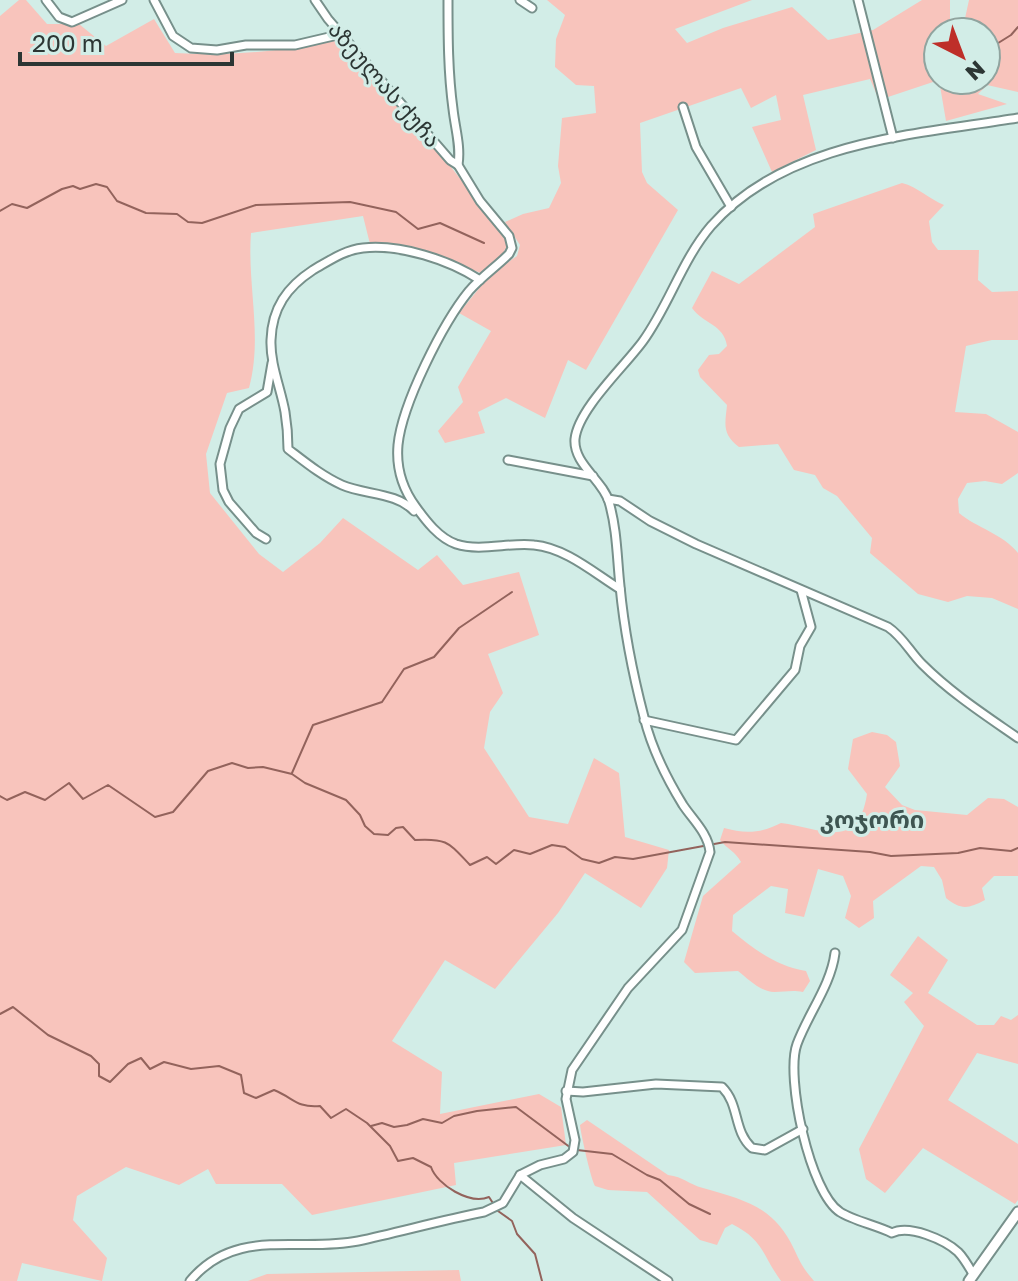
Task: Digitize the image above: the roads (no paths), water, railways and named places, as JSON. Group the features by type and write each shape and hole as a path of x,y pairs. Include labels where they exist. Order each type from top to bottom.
{"main road":[{"path":"971,1277 1018,1212"}],"street":[{"path":"46,0 59,17 72,22 122,0"},
{"path":"154,0 173,36 191,48 217,50 246,45 295,45 342,34"},
{"name":"აზეულას ქუჩა","path":"315,0 450,160 458,165"},
{"path":"428,523 404,491 398,446 401,430 441,335 480,280 509,254 512,242 480,201 458,165 460,154 453,108 448,0"},
{"path":"520,0 532,8"},
{"path":"858,0 893,138"},
{"path":"683,107 696,147 731,207"},
{"path":"190,1281 210,1262 252,1245 337,1244 484,1212 503,1203 520,1175 570,1155 575,1140 566,1091 572,1070 595,1032 628,988 682,930 710,852 707,839 676,791 644,720 620,589 608,499 579,456 575,441 579,425 599,393 652,328 704,236 731,207 770,178 806,162 871,142 1018,118"},
{"path":"480,280 462,269 394,249 364,248 342,253 301,278 278,301 271,339 286,414 288,449 312,468 343,485 402,501 453,543 538,545 562,552 620,589"},
{"path":"266,539 256,533 229,502 223,490 220,464 239,409 267,392 273,356"},
{"path":"508,460 593,476"},
{"path":"608,499 620,501 650,521 696,544 894,631 921,664 967,703 1018,738"},
{"path":"644,720 736,740 795,670 800,646 811,627 801,590"},
{"path":"835,953 794,1054 795,1087 815,1177 822,1192 840,1212 892,1233 897,1230 911,1231 939,1241 959,1253 971,1277"},
{"path":"566,1091 656,1084 722,1087 736,1106 740,1133 752,1148 765,1150 803,1129"},
{"path":"520,1175 573,1218 668,1281"}],"waterway":[{"path":"1002,41 1018,27"},
{"path":"0,211 12,204 27,208 62,189 73,186 80,189 96,184 107,187 117,201 146,213 177,214 188,222 202,223 256,205 350,202 396,212 418,229 440,223 484,243"},
{"path":"292,773 313,725 382,702 404,669 434,657 459,628 512,592"},
{"path":"0,796 7,800 25,792 45,800 69,783 83,799 108,785 155,817 173,812 208,771 232,763 248,768 263,767 292,774 305,783 346,800 374,834 388,835 396,828 403,827 415,840 435,840 447,844 470,865 487,857 496,864 514,850 530,854 552,845 565,847 582,859 599,863 615,857 633,859 725,842 891,856 958,853 980,848 1011,851 1018,848"},
{"path":"0,1014 13,1007 48,1035 91,1056 99,1064 99,1076 110,1082 128,1064 141,1058 150,1069 164,1062 191,1069 219,1066 241,1075 244,1093 256,1098 274,1090 300,1104 320,1106 331,1118 346,1109 367,1123 390,1146 398,1161 413,1158 431,1167 434,1174 455,1192 473,1198 489,1197 498,1211 512,1221 517,1234 535,1254 542,1281"},
{"path":"371,1126 382,1123 394,1127 423,1119 442,1123 454,1116 477,1111 516,1107 571,1148"},
{"path":"577,1150 612,1154 660,1180 689,1204 710,1214"}],"district":[{"name":"კოჯორი","path":"872,818"}]}
